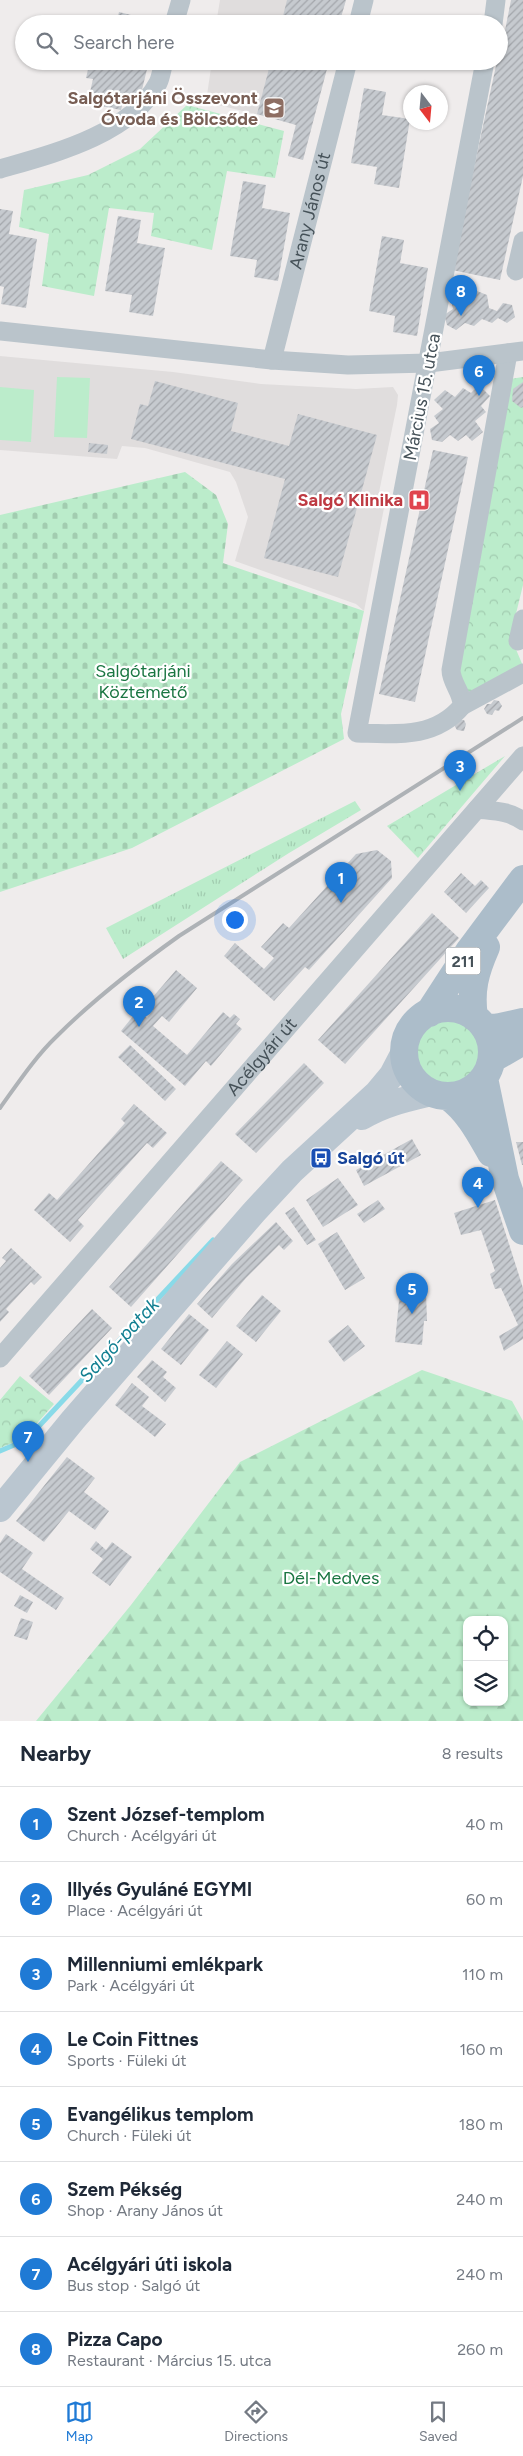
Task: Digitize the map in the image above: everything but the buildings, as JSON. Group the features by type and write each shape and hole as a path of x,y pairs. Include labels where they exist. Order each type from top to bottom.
{"main road":[{"name":"211","path":"523,879 501,912 470,950 428,1013 412,1026 405,1039 403,1054 406,1068 413,1081 456,1102 478,1129 505,1179 523,1231"},
{"name":"211","path":"501,912 474,974 471,1004 492,1044 488,1068 505,1179"},
{"path":"428,1013 450,1008 464,1011 479,1022 496,1028 523,1022"},
{"path":"329,1136 375,1109 440,1095 467,1093 488,1068 523,1041"},
{"path":"0,1509 73,1420 254,1212 329,1136 377,1093 392,1075 403,1054"}],"street":[{"path":"177,15 181,0"},
{"path":"360,15 364,0"},
{"path":"494,15 496,0"},
{"path":"0,169 77,144 117,124 140,108 158,82 161,70"},
{"name":"Arany János út","path":"272,360 346,70"},
{"name":"Március 15. utca","path":"462,706 425,731 408,734 367,733 429,363 483,70"},
{"path":"516,271 523,242"},
{"path":"0,331 272,360 348,365 429,363 516,352 451,670 452,678 462,697 462,706 523,673"},
{"path":"518,641 523,619"},
{"name":"Acélgyári út","path":"0,1358 523,756"},
{"path":"476,809 503,812 516,816 523,821"}],"shaded area":[{"path":"220,0 346,0 342,15 218,15"},
{"name":"Salgótarjáni Összevont Óvoda és Bölcsőde","path":"211,70 327,70 303,160 288,156 296,124 206,102"},
{"path":"0,356 173,372 261,384 356,389 393,387 398,395 397,405 376,507 384,508 364,611 356,604 235,561 248,517 236,482 230,472 145,448 122,446 117,459 0,450"}],"green space":[{"path":"187,105 284,131 275,178 227,171 212,250 151,236 154,213 109,208 94,296 42,286 49,234 19,227 24,190 88,175 140,149"},
{"path":"57,377 90,378 87,438 54,437"},
{"path":"523,377 523,585 512,630 515,647 523,666 468,693 458,677 510,379"},
{"path":"0,387 34,390 31,442 0,440"},
{"name":"Salgótarjáni Köztemető","path":"185,472 216,495 228,524 223,563 364,611 341,714 344,739 132,848 0,892 0,515"},
{"path":"505,756 418,858 387,826"},
{"path":"355,801 361,810 289,853 123,959 106,928"},
{"path":"450,1008 470,1015 482,1024 487,1030 492,1043 479,1083 466,1094 455,1096 420,1087 412,1079 403,1054 409,1032 416,1023 425,1016"},
{"name":"Dél-Medves","path":"422,1370 512,1401 523,1421 523,1721 36,1721 131,1605 240,1462"},
{"path":"20,1376 54,1404 24,1438 0,1448 0,1400"}],"waterway":[{"name":"Salgó-patak","path":"0,1451 26,1440 213,1240"}],"railway":[{"path":"0,1108 27,1070 49,1044 71,1022 147,959 179,936 523,718"}],"place":[{"name":"Salgótarjáni Összevont Óvoda és Bölcsőde","path":"274,108"},
{"name":"Pizza Capo","path":"461,316"},
{"name":"Szem Pékség","path":"479,396"},
{"name":"Salgó Klinika","path":"419,500"},
{"name":"Millenniumi emlékpark","path":"460,791"},
{"name":"Szent József-templom","path":"341,903"},
{"name":"Illyés Gyuláné EGYMI","path":"139,1027"},
{"name":"Salgó út","path":"321,1158"},
{"name":"Le Coin Fittnes","path":"478,1208"},
{"name":"Evangélikus templom","path":"412,1314"},
{"name":"Acélgyári úti iskola","path":"28,1462"}]}
